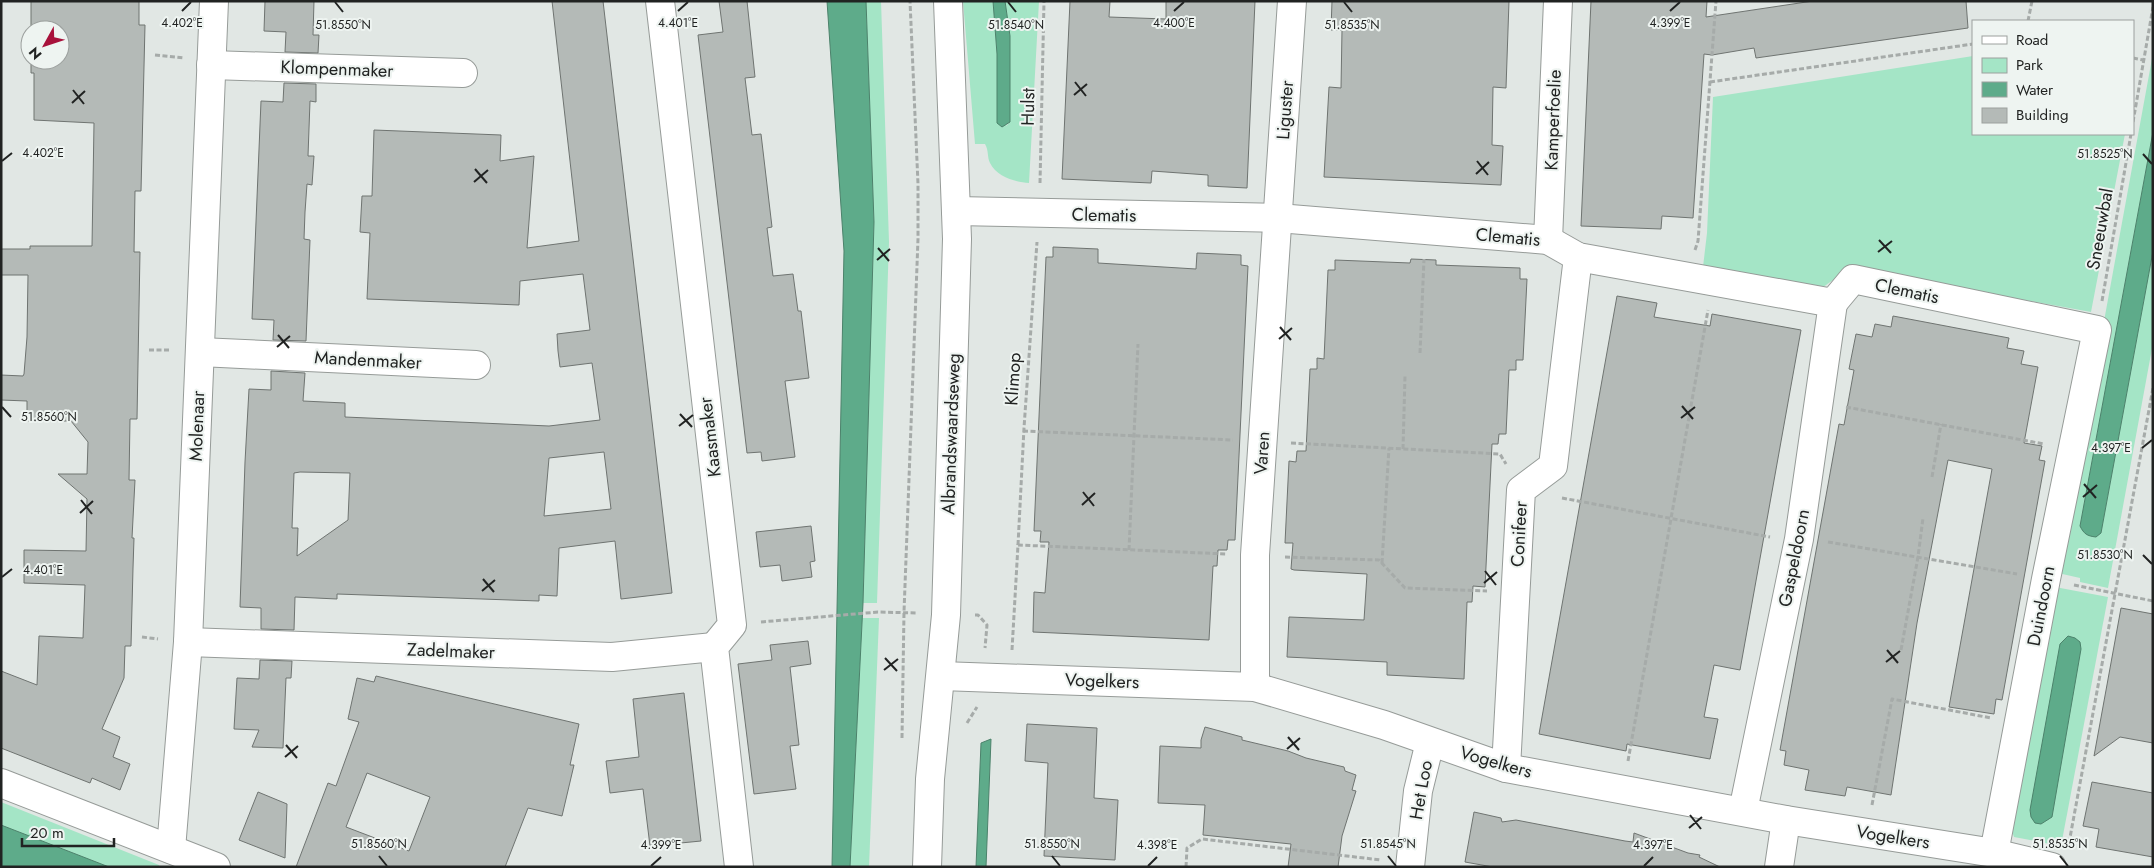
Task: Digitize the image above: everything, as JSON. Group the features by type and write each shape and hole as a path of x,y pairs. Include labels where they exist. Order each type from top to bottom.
{"street":[{"name":"Molenaar","path":"171,849 188,642 214,1"},
{"name":"Kaasmaker","path":"660,1 732,625"},
{"name":"Albrandswaardseweg","path":"927,867 930,779 946,608 957,239 948,1"},
{"name":"Liguster","path":"1278,218 1292,1"},
{"name":"Kamperfoelie","path":"1548,240 1558,1"},
{"name":"Klompenmaker","path":"211,65 463,73"},
{"name":"Clematis","path":"956,211 1278,218 1548,240 1578,258 1833,303 1853,279 2097,330"},
{"name":"Varen","path":"1255,688 1255,555 1278,218"},
{"name":"Conifeer","path":"1506,768 1521,490 1552,466 1578,258"},
{"name":"Gaspeldoorn","path":"1743,811 1799,539 1833,303"},
{"name":"Duindoorn","path":"1994,853 2046,579 2097,330"},
{"name":"Mandenmaker","path":"200,352 476,365"},
{"path":"732,625 714,647 739,867"},
{"name":"Zadelmaker","path":"188,642 612,657 714,647"},
{"name":"Vogelkers","path":"941,676 1255,688 1384,724 1506,768 1786,820 1994,853 2022,864 2060,857"},
{"name":"Het Loo","path":"1410,865 1418,791 1430,742"},
{"path":"1,783 216,867"},
{"path":"1779,867 1786,820"}],"path":[{"path":"902,742 904,612 918,239 910,1"},
{"name":"Hulst","path":"1039,214 1044,1"},
{"path":"1623,789 1671,518 1701,279 1698,241 1716,1"},
{"path":"2028,20 2032,1"},
{"path":"2134,116 2153,7"},
{"path":"1710,82 1972,44"},
{"path":"2134,58 2144,60"},
{"name":"Sneeuwbal","path":"2097,330 2131,135"},
{"name":"Klimop","path":"1011,678 1024,431 1039,214"},
{"path":"1420,354 1426,230"},
{"path":"1129,550 1138,344"},
{"path":"1403,449 1404,376"},
{"path":"2060,857 2115,593 2153,388"},
{"path":"1819,402 2072,449"},
{"path":"1932,477 1941,424"},
{"path":"1024,431 1500,454 1521,490 1775,538 1816,540 2046,579 2153,601"},
{"path":"1382,564 1389,448"},
{"path":"1901,650 1924,518"},
{"path":"1018,545 1379,560 1404,588 1516,592"},
{"path":"732,625 878,612 904,612"},
{"path":"1866,832 1892,699 2019,723"},
{"path":"1186,867 1187,848 1202,839 1410,865"}],"green space":[{"path":"866,1 881,1 889,242 877,603 863,603 874,222"},
{"path":"963,1 993,1 997,54 1006,126 1010,122 1010,36 1005,1 1039,1 1029,183 1012,180 997,172 990,163 985,144 975,144"},
{"path":"2153,53 2153,132 2080,526 2101,533 2153,251 2153,343 2108,588 2080,582 2080,578 2058,573"},
{"path":"1972,56 1972,135 2125,135 2091,312 1858,270 1840,275 1819,290 1703,267 1707,233 1713,97"},
{"path":"2055,587 2108,597 2061,846 2014,837 2012,831"},
{"path":"862,618 879,618 869,867 850,867"},
{"path":"1,802 160,867 109,867 1,825"}],"water":[{"path":"827,1 866,1 874,222 863,603 850,867 832,867 844,251"},
{"path":"993,1 1005,1 1010,36 1010,122 1002,127 997,123 997,54"},
{"path":"2153,132 2153,251 2101,533 2093,537 2086,534 2080,526"},
{"path":"2068,636 2080,642 2081,649 2052,817 2041,824 2035,823 2031,817 2030,810 2060,644"},
{"path":"991,739 986,867 976,867 981,743"},
{"path":"1,825 109,867 1,867"}],"building":[{"path":"31,1 139,1 139,25 145,25 141,191 135,191 134,252 140,252 137,419 130,419 129,480 135,480 132,538 134,538 131,646 125,646 124,678 102,729 120,737 113,757 130,764 120,790 92,778 90,783 1,748 1,671 37,685 39,636 83,638 85,585 24,583 24,550 86,551 87,499 58,474 87,474 88,442 71,421 27,421 27,401 1,400 1,375 23,376 24,374 27,337 28,275 1,275 1,249 30,249 30,246 92,246 94,123 34,120 34,73 31,73 31,70 70,70 70,20 31,20"},
{"path":"265,1 314,1 313,35 319,35 318,53 285,52 286,32 264,31"},
{"path":"552,1 603,1 672,593 621,599 615,541 559,548 557,596 539,595 539,601 337,594 337,599 295,597 294,630 261,629 261,608 240,607 245,462 249,389 271,390 271,371 305,373 303,401 345,403 345,417 549,426 600,420 592,363 560,367 558,351 557,334 590,330 583,274 520,281 519,305 367,299 370,233 360,232 362,196 372,196 374,130 501,135 500,161 534,156 527,248 579,241","holes":["604,452 611,509 544,516 549,458","294,473 350,473 348,520 297,556 298,528 292,528"]},
{"path":"719,1 747,1 755,77 745,78 752,135 761,134 772,227 767,228 773,276 793,274 798,311 801,311 809,378 785,381 795,457 762,461 761,452 747,453 698,35 723,32"},
{"path":"1070,1 1110,1 1109,17 1166,19 1166,1 1255,1 1247,188 1208,186 1208,175 1152,171 1151,183 1062,179"},
{"path":"1332,1 1509,1 1506,88 1493,87 1492,145 1503,146 1501,185 1324,177 1329,87 1341,88 1342,30 1331,30"},
{"path":"1591,1 1707,1 1706,17 1813,1 1966,1 1968,28 1756,58 1754,48 1712,55 1704,54 1693,218 1662,216 1661,229 1581,226"},
{"path":"284,83 316,84 316,102 310,101 308,156 314,156 312,185 307,184 305,212 304,239 310,240 306,341 273,340 274,320 252,319 261,101 283,102"},
{"path":"1053,247 1098,249 1098,263 1196,269 1197,253 1241,255 1241,265 1248,266 1235,540 1228,540 1227,550 1218,550 1217,566 1213,566 1209,640 1033,632 1034,592 1045,593 1049,542 1040,542 1041,531 1034,531 1046,257 1053,257"},
{"path":"1411,259 1436,260 1436,265 1520,268 1520,279 1527,279 1523,360 1516,360 1516,370 1509,370 1506,434 1499,434 1498,444 1492,444 1485,587 1473,586 1472,602 1467,602 1464,679 1387,675 1387,662 1287,657 1289,617 1364,620 1367,574 1291,569 1293,543 1285,543 1289,461 1296,462 1297,451 1306,451 1310,369 1317,369 1317,358 1324,359 1328,270 1335,270 1335,260 1410,263"},
{"path":"1617,296 1657,303 1654,317 1710,326 1712,314 1801,330 1740,670 1714,665 1704,717 1718,719 1710,759 1627,744 1626,751 1539,734"},
{"path":"1893,316 2009,338 2007,348 2024,351 2021,364 2038,367 2024,443 2042,446 2039,460 2045,461 2002,700 1996,699 1994,714 1949,707 1992,469 1948,460 1917,623 1891,795 1847,787 1845,796 1805,790 1809,770 1784,765 1786,751 1780,750 1839,424 1844,425 1854,370 1849,369 1856,334 1872,337 1875,324 1891,327"},
{"path":"811,526 815,561 810,562 812,577 782,581 780,565 760,567 756,532"},
{"path":"2121,608 2153,614 2153,743 2120,737 2094,756"},
{"path":"808,641 811,664 790,667 799,745 790,746 796,789 754,794 738,664 772,660 770,645"},
{"path":"260,660 292,661 291,678 286,678 283,748 252,747 259,730 234,729 237,678 259,679"},
{"path":"376,676 579,724 570,765 574,765 562,816 528,808 505,867 296,867 328,783 336,786 359,722 348,719 357,678 374,682","holes":["367,773 430,797 409,851 346,827"]},
{"path":"684,693 701,841 650,846 643,789 610,793 606,761 639,757 633,699"},
{"path":"1027,724 1097,728 1094,798 1118,800 1115,860 1044,856 1048,763 1025,761"},
{"path":"1205,727 1242,737 1242,740 1344,767 1345,771 1356,775 1352,790 1356,791 1342,836 1338,867 1288,867 1291,844 1203,835 1205,805 1158,803 1160,746 1201,748"},
{"path":"2092,782 2153,793 2153,857 2096,847 2099,829 2083,826"},
{"path":"258,792 287,804 285,858 239,840"},
{"path":"1474,812 1501,818 1502,822 1516,820 1625,841 1633,842 1634,833 1688,853 1700,855 1699,857 1720,867 1493,867 1465,862"}]}
